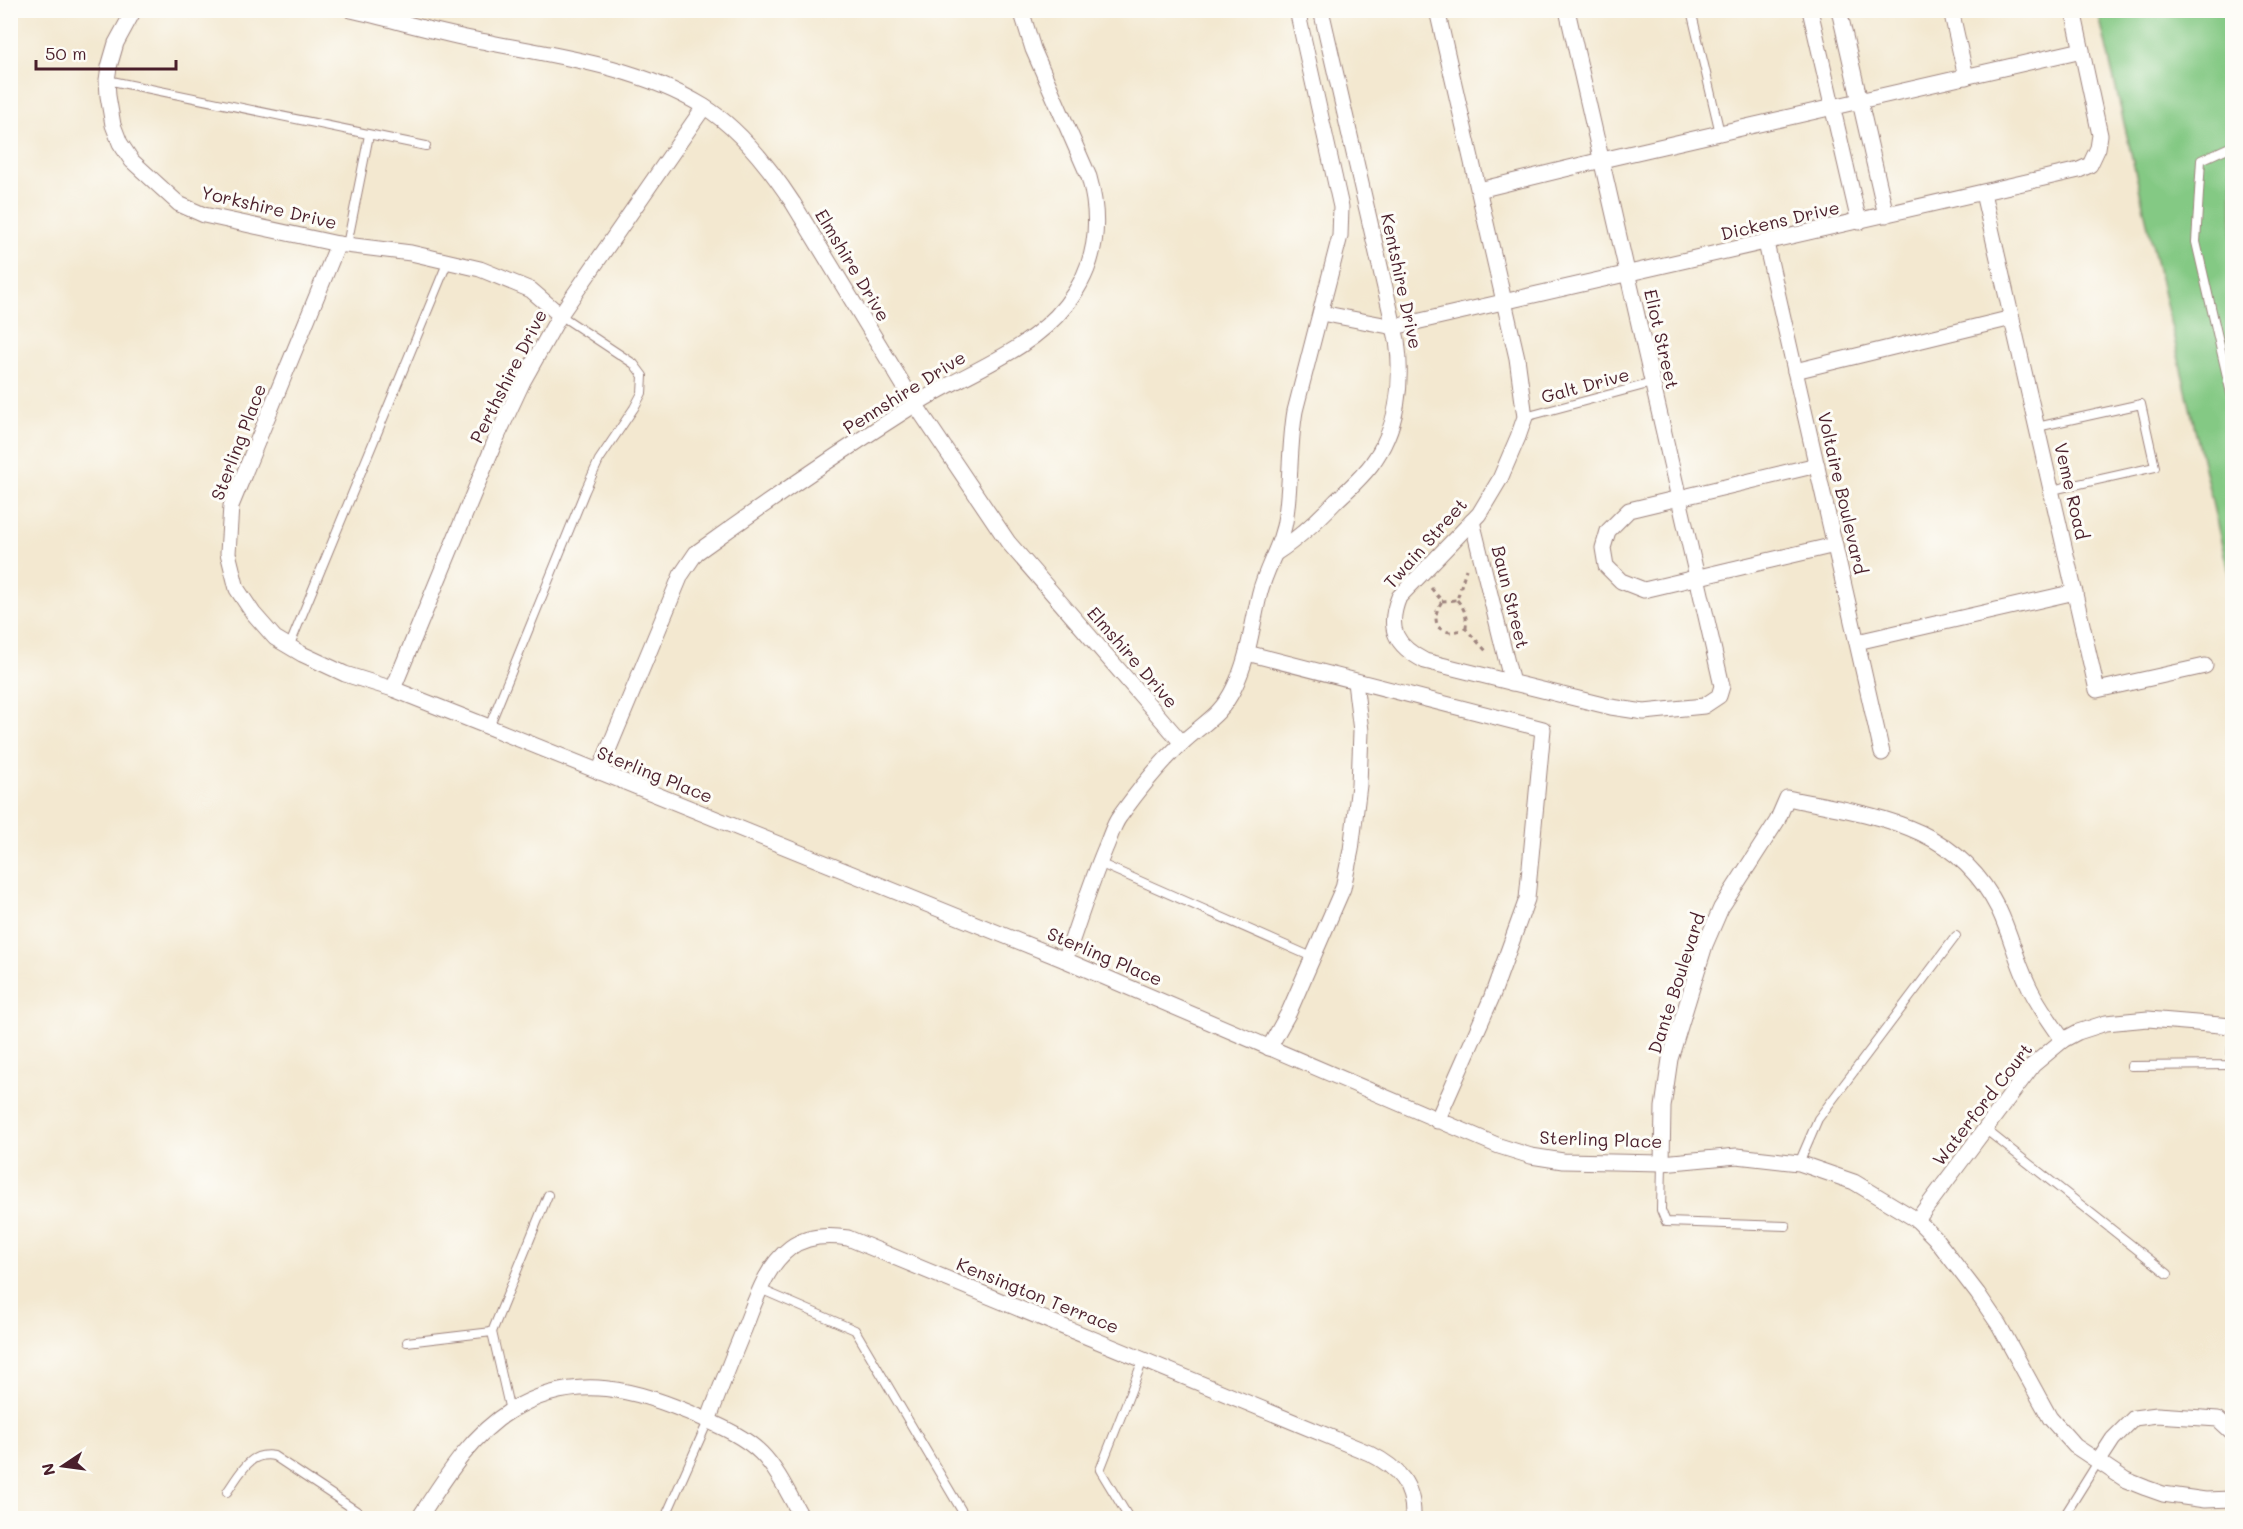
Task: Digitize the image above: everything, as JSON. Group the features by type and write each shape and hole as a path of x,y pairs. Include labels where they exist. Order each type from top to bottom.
{"street":[{"name":"Yorkshire Drive","path":"134,10 116,43 107,80 113,125 120,143 132,161 179,204 204,215 342,245 411,253 496,274 531,290 561,315"},
{"name":"Elmshire Drive","path":"351,10 433,32 631,73 664,86 704,107 753,151 772,172 915,404 1008,542 1182,743"},
{"name":"Pennshire Drive","path":"599,772 681,575 696,553 915,404 1039,334 1065,306 1080,285 1090,263 1095,242 1097,219 1094,195 1089,177 1033,49 1021,10"},
{"path":"1065,960 1099,863 1118,818 1182,743 1205,726 1222,709 1234,688 1247,653 1267,568 1276,553 1286,517 1290,438 1295,411 1337,254 1341,207 1297,10"},
{"name":"Kentshire Drive","path":"1276,553 1302,536 1362,475 1379,453 1392,422 1398,394 1399,356 1394,327 1321,10"},
{"name":"Twain Street","path":"1437,10 1505,302 1519,368 1525,417 1500,479 1479,514 1399,597 1393,612 1397,638 1402,646 1425,661 1611,707 1644,712 1704,706 1719,696 1722,686 1719,676"},
{"name":"Eliot Street","path":"1567,10 1719,676"},
{"path":"1810,10 1859,222"},
{"path":"1839,10 1886,215"},
{"path":"1951,10 1966,77"},
{"name":"Dickens Drive","path":"1322,313 1394,327 2069,174 2090,165 2098,148 2100,135 2073,10"},
{"path":"1479,190 2082,50"},
{"name":"Perthshire Drive","path":"393,689 496,439 523,381 561,315 704,107"},
{"name":"Veme Road","path":"1983,193 2097,690 2205,666"},
{"name":"Voltaire Boulevard","path":"1766,243 1882,753"},
{"name":"Sterling Place","path":"342,245 231,506 228,553 237,589 253,613 275,638 345,674 393,689 489,727 1065,960 1499,1146 1531,1156 1563,1161 1662,1163 1737,1156 1799,1163 1854,1182 1917,1220 1935,1238 1999,1324 2050,1418 2075,1446 2126,1480 2163,1494 2205,1500 2232,1499"},
{"path":"1795,371 2012,318"},
{"path":"1817,465 1629,510 1608,531 1603,548 1606,566 1621,581 1644,590 1835,545"},
{"name":"Baun Street","path":"1473,521 1512,683"},
{"path":"1857,642 2075,592"},
{"path":"1247,653 1543,729 1527,899 1491,999 1437,1121"},
{"path":"1269,1048 1289,1012 1343,888 1351,850 1359,785 1361,731 1355,682"},
{"name":"Dante Boulevard","path":"1662,1163 1663,1107 1670,1059 1705,945 1721,908 1777,821 1787,798 1893,821 1930,836 1957,856 1981,880 1999,911 2027,983 2063,1040"},
{"name":"Waterford Court","path":"1917,1220 2033,1065 2063,1040 2078,1032 2106,1023 2148,1020 2232,1026"},
{"name":"Kensington Terrace","path":"708,1421 760,1289 778,1259 791,1247 807,1239 828,1235 848,1238 1386,1461 1408,1486 1413,1504 1413,1518"},
{"path":"419,1518 486,1428 510,1411 537,1398 562,1390 598,1387 631,1392 668,1404 749,1442 762,1454 802,1518"},
{"path":"2098,1462 2113,1438 2134,1418 2157,1415 2218,1419 2232,1432"}],"lane":[{"path":"1691,10 1720,133"},
{"path":"107,80 426,146"},
{"path":"342,245 369,135"},
{"path":"2232,146 2201,160 2196,242 2232,398"},
{"path":"289,647 448,261"},
{"path":"489,727 599,460 642,393 643,376 634,364 561,315"},
{"name":"Galt Drive","path":"1525,417 1652,383"},
{"path":"2037,427 2141,404 2155,467 2052,490"},
{"path":"1099,863 1312,957"},
{"path":"1799,1163 1818,1119 1956,936"},
{"path":"2132,1066 2232,1065 2232,1045"},
{"path":"1985,1129 2168,1274"},
{"path":"1662,1163 1661,1210 1666,1222 1786,1226"},
{"path":"510,1411 492,1332 548,1195"},
{"path":"760,1289 855,1330 966,1518"},
{"path":"407,1342 492,1332"},
{"path":"1129,1518 1100,1470 1143,1360"},
{"path":"665,1518 708,1421"},
{"path":"227,1492 254,1457 266,1454 274,1456 367,1518"},
{"path":"2063,1518 2098,1462"}],"path":[{"path":"1458,600 1468,562 1479,546"},
{"path":"1421,575 1442,602"},
{"path":"1442,602 1458,600"},
{"path":"1458,600 1465,609 1466,628 1494,659"},
{"path":"1442,602 1435,619 1438,627 1447,633 1466,628"}],"green space":[{"path":"2098,11 2232,11 2232,588"}]}
